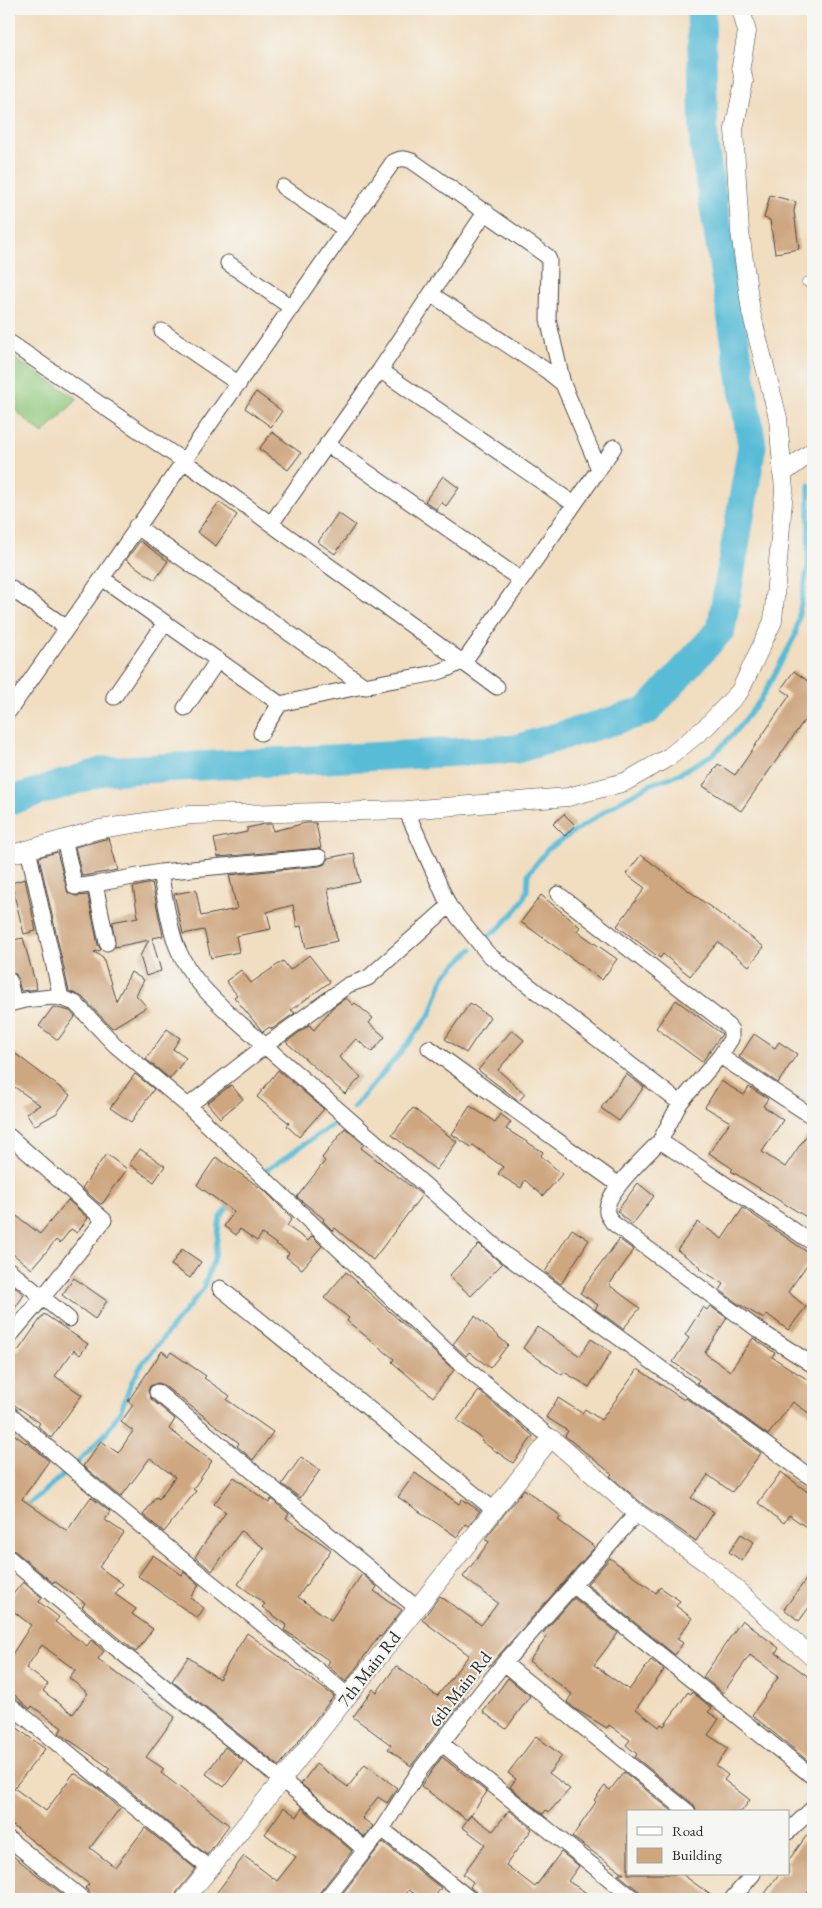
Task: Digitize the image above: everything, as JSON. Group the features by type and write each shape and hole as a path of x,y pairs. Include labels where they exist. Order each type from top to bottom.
{"street":[{"path":"9,855 100,829 191,815 406,810 568,797 625,782 669,757 707,726 740,690 773,622 784,490 778,418 751,312 740,232 734,129 744,82 741,66 747,32 740,9"},
{"path":"10,708 102,578 136,526 185,462 393,162 399,158 412,161 486,211 542,252 549,260 548,319 563,384 599,469"},
{"path":"283,187 346,230"},
{"path":"271,524 380,370 486,211"},
{"path":"228,263 292,308"},
{"path":"431,294 547,371 563,384"},
{"path":"162,330 239,384"},
{"path":"9,342 185,462 497,687"},
{"path":"380,370 574,504"},
{"path":"327,444 521,580"},
{"path":"261,733 280,704 421,677 446,670 461,661 521,580 614,447"},
{"path":"782,474 813,451"},
{"path":"136,526 366,687"},
{"path":"102,578 280,704"},
{"path":"9,587 67,628"},
{"path":"114,697 166,623"},
{"path":"185,708 218,660"},
{"path":"406,810 449,906 488,954 680,1103"},
{"path":"64,839 75,887 160,872 319,857"},
{"path":"28,849 61,998"},
{"path":"160,872 173,936 183,962 202,987 265,1046 504,1254 813,1479"},
{"path":"95,884 107,943"},
{"path":"558,894 725,1023 731,1030 731,1038 720,1056 680,1103 660,1141 619,1184 608,1204 607,1213 612,1224 757,1329 813,1365"},
{"path":"188,1106 348,985 368,978 449,906"},
{"path":"9,980 11,1004 25,1000 61,998 75,1003 115,1045 188,1106 456,1360 551,1438 637,1513 708,1565 813,1658"},
{"path":"429,1048 619,1184"},
{"path":"720,1056 813,1117"},
{"path":"9,1136 104,1220 9,1337"},
{"path":"660,1141 813,1243"},
{"path":"9,1270 68,1319"},
{"path":"220,1288 494,1510"},
{"path":"157,1392 417,1608"},
{"path":"9,1413 60,1460 264,1623 348,1696"},
{"name":"7th Main Rd","path":"185,1899 551,1438"},
{"name":"6th Main Rd","path":"326,1899 382,1828 420,1770 504,1663 637,1513"},
{"path":"9,1558 117,1649 364,1849"},
{"path":"573,1585 813,1777"},
{"path":"504,1663 686,1810"},
{"path":"9,1704 210,1868"},
{"path":"441,1743 634,1899"},
{"path":"790,1830 813,1808"},
{"path":"382,1828 470,1899"},
{"path":"9,1840 83,1899"},
{"path":"732,1899 751,1876"}],"lane":[{"path":"806,282 813,286"}],"green space":[{"path":"9,355 78,399 43,434 9,405"}],"building":[{"path":"770,195 796,202 794,211 799,249 775,253 770,220 764,218"},
{"path":"256,392 282,411 271,427 245,408"},
{"path":"272,432 301,453 288,470 259,449"},
{"path":"443,476 459,488 446,506 441,502 436,509 425,501"},
{"path":"219,502 237,515 216,546 197,532"},
{"path":"338,513 355,525 335,554 318,542"},
{"path":"140,541 168,561 155,580 126,560"},
{"path":"794,671 813,685 813,708 741,811 703,786 718,764 735,775 790,695 781,689"},
{"path":"564,814 575,825 565,836 553,824"},
{"path":"306,823 316,823 321,848 218,857 214,839 247,832 247,828 265,824 272,824 273,831"},
{"path":"109,838 118,870 82,876 75,847"},
{"path":"57,852 68,893 76,896 88,895 98,945 101,950 94,952 103,957 116,1001 131,972 144,980 136,995 147,1007 112,1028 82,997 69,991 39,857"},
{"path":"354,853 360,882 328,889 337,941 306,948 301,926 297,927 293,905 267,912 271,929 236,936 239,952 211,958 204,930 183,934 174,894 196,890 201,916 237,909 229,875 320,866 325,864 328,858"},
{"path":"641,855 764,947 749,966 718,942 690,976 663,954 660,958 617,926 645,888 626,874"},
{"path":"25,879 36,931 24,934 11,883"},
{"path":"152,883 163,936 152,938 161,971 146,976 140,956 149,940 115,947 112,922 138,917 133,887"},
{"path":"541,895 580,927 577,931 617,959 602,980 521,922"},
{"path":"23,938 37,989 21,991 16,974 9,971 9,941"},
{"path":"309,955 330,982 291,1010 295,1013 272,1029 269,1027 263,1032 234,997 237,995 226,981 241,970 251,983 283,961 290,970"},
{"path":"346,998 373,1018 369,1023 385,1037 372,1052 356,1039 339,1057 361,1077 345,1094 286,1042 309,1025 314,1030 333,1007"},
{"path":"676,1000 722,1034 702,1062 656,1028"},
{"path":"470,1003 490,1017 466,1053 445,1039"},
{"path":"53,1007 70,1011 75,1017 58,1040 39,1026"},
{"path":"167,1029 180,1038 173,1049 186,1058 170,1079 146,1059"},
{"path":"512,1030 524,1040 498,1070 525,1094 519,1101 478,1070"},
{"path":"754,1034 775,1048 779,1042 797,1054 778,1083 739,1057"},
{"path":"9,1049 70,1095 57,1113 34,1126 26,1113 40,1105 9,1083"},
{"path":"278,1070 324,1109 299,1137 287,1126 289,1123 257,1097"},
{"path":"135,1074 154,1089 131,1122 110,1108"},
{"path":"626,1074 644,1087 619,1121 601,1108"},
{"path":"721,1081 744,1095 749,1087 768,1099 763,1106 783,1120 762,1152 785,1167 813,1126 813,1221 731,1171 733,1169 709,1153 730,1122 705,1107"},
{"path":"231,1085 243,1099 220,1118 207,1103"},
{"path":"470,1106 495,1122 500,1114 511,1122 506,1129 543,1152 541,1156 562,1174 543,1196 525,1180 521,1188 498,1174 503,1167 473,1145 471,1147 452,1134"},
{"path":"413,1108 457,1142 436,1170 392,1135"},
{"path":"345,1128 364,1144 361,1148 422,1195 373,1260 335,1228 333,1231 323,1221 324,1219 297,1197 325,1161 322,1158"},
{"path":"140,1149 165,1166 154,1182 129,1164"},
{"path":"106,1154 127,1169 103,1203 100,1204 82,1188"},
{"path":"216,1157 265,1191 292,1218 287,1226 308,1241 312,1236 322,1246 302,1269 286,1257 289,1253 262,1234 257,1241 240,1229 236,1235 224,1226 234,1212 197,1185"},
{"path":"638,1183 654,1196 632,1225 617,1211"},
{"path":"68,1200 88,1218 77,1233 71,1229 60,1243 56,1240 32,1269 9,1251 9,1210 40,1234"},
{"path":"743,1208 813,1256 788,1292 806,1307 788,1330 767,1314 764,1319 737,1303 720,1290 724,1284 700,1269 701,1267 677,1250 698,1222 722,1239"},
{"path":"572,1229 589,1240 561,1284 545,1272"},
{"path":"619,1239 634,1250 609,1285 640,1308 623,1329 595,1309 598,1305 580,1293"},
{"path":"479,1244 502,1264 471,1296 449,1276"},
{"path":"182,1249 201,1262 190,1278 171,1265"},
{"path":"346,1272 454,1370 433,1397 392,1362 394,1359 347,1321 349,1318 324,1298"},
{"path":"74,1278 107,1301 95,1319 62,1295"},
{"path":"12,1284 24,1295 9,1317 9,1289"},
{"path":"710,1306 727,1318 705,1352 707,1355 730,1371 753,1338 775,1353 772,1357 813,1383 813,1416 793,1402 768,1435 697,1383 699,1380 673,1362 689,1338 685,1335 703,1307 707,1310"},
{"path":"44,1314 88,1344 80,1355 74,1350 55,1376 82,1395 51,1438 38,1426 40,1423 9,1401 9,1346 18,1351"},
{"path":"475,1316 508,1345 490,1368 469,1352 466,1356 453,1344"},
{"path":"537,1327 580,1356 591,1339 611,1352 589,1387 564,1372 562,1375 523,1348"},
{"path":"162,1351 168,1356 171,1352 206,1376 204,1378 230,1396 227,1400 273,1432 253,1460 237,1446 239,1443 163,1385 158,1383 150,1386 148,1391 151,1399 175,1419 169,1429 212,1461 193,1489 196,1491 164,1532 143,1515 156,1497 159,1499 175,1477 150,1458 121,1497 83,1466 101,1441 118,1453 133,1431 121,1422 133,1405 128,1401"},
{"path":"638,1369 684,1400 686,1398 761,1453 732,1492 708,1475 691,1498 714,1512 696,1541 644,1505 610,1476 612,1474 565,1436 568,1431 546,1417 558,1398 582,1413 585,1409 601,1420"},
{"path":"479,1391 533,1436 513,1463 481,1441 483,1439 457,1420"},
{"path":"9,1431 27,1442 49,1461 22,1499 67,1531 91,1497 110,1512 105,1520 124,1533 99,1567 123,1584 115,1594 136,1609 132,1614 153,1629 136,1652 82,1607 85,1603 54,1581 53,1583 15,1551 9,1549"},
{"path":"301,1457 320,1470 300,1498 282,1484"},
{"path":"781,1472 813,1496 813,1532 789,1515 784,1523 758,1503"},
{"path":"415,1473 459,1504 462,1499 480,1511 468,1526 465,1524 457,1537 398,1497"},
{"path":"234,1477 269,1503 271,1499 289,1514 286,1518 331,1550 298,1597 331,1620 362,1574 377,1587 374,1591 402,1610 381,1637 379,1636 346,1682 327,1665 330,1661 284,1630 287,1625 262,1607 265,1604 238,1584 264,1548 241,1531 212,1571 195,1557 226,1512 214,1504"},
{"path":"524,1489 561,1516 558,1520 595,1547 489,1666 486,1664 462,1696 464,1698 411,1766 388,1749 391,1745 353,1717 373,1689 377,1692 396,1666 437,1696 469,1655 422,1620 440,1596 481,1625 498,1603 463,1577 489,1542 485,1539"},
{"path":"741,1534 754,1542 742,1561 729,1552"},
{"path":"153,1555 182,1575 184,1572 199,1585 190,1598 204,1608 197,1618 138,1576"},
{"path":"610,1558 656,1593 660,1587 680,1601 676,1606 692,1618 677,1639 683,1643 675,1655 587,1584"},
{"path":"813,1570 813,1602 799,1621 784,1609"},
{"path":"23,1582 42,1598 39,1602 59,1617 55,1622 87,1646 91,1640 104,1651 98,1659 175,1717 146,1757 164,1769 161,1773 229,1825 207,1855 107,1772 110,1768 59,1733 62,1728 32,1706 30,1709 9,1690 9,1659 31,1625 9,1608 9,1599","holes":["42,1645 75,1670 69,1678 88,1693 73,1714 43,1691 48,1684 26,1668"]},
{"path":"574,1598 618,1633 594,1665 629,1690 651,1660 664,1670 636,1709 659,1727 661,1724 664,1726 688,1692 691,1694 692,1692 712,1708 708,1712 719,1719 708,1735 728,1748 716,1766 728,1775 724,1780 750,1800 742,1810 696,1810 694,1805 635,1757 637,1754 626,1745 630,1740 609,1725 607,1728 575,1709 567,1702 572,1694 529,1661 547,1637 543,1633"},
{"path":"742,1620 779,1648 776,1653 813,1680 813,1765 752,1715 779,1676 750,1655 723,1693 703,1677"},
{"path":"247,1633 334,1696 279,1766 172,1681 188,1657 219,1679"},
{"path":"508,1678 530,1696 506,1729 483,1712"},
{"path":"9,1716 18,1724 16,1727 45,1749 14,1788 46,1811 74,1773 96,1787 120,1808 90,1848 115,1867 145,1828 196,1869 177,1892 175,1899 97,1899 85,1888 89,1884 9,1823"},
{"path":"536,1736 562,1756 549,1773 570,1789 549,1812 546,1810 543,1814 510,1787 516,1779 508,1773"},
{"path":"225,1747 243,1761 224,1787 206,1774"},
{"path":"442,1757 487,1792 467,1820 421,1786"},
{"path":"316,1764 348,1787 365,1764 397,1788 387,1803 378,1797 362,1818 373,1826 364,1837 301,1784"},
{"path":"624,1772 671,1810 627,1810 627,1876 685,1876 716,1899 643,1899 640,1892 618,1874 624,1874 572,1837 596,1802 594,1800 605,1786 610,1790"},
{"path":"284,1807 297,1817 302,1808 352,1851 319,1893 317,1899 212,1899 244,1856 277,1881 296,1857 265,1834"},
{"path":"509,1810 532,1829 506,1865 535,1887 561,1852 579,1866 568,1881 596,1899 479,1899 476,1892 470,1887 473,1882 463,1874 485,1844 462,1827 471,1815 493,1831"},
{"path":"813,1827 813,1886 803,1899 761,1899 778,1876 790,1876 790,1858"},
{"path":"383,1842 441,1888 433,1899 422,1899 409,1890 402,1899 338,1899"},
{"path":"9,1853 68,1899 16,1899 9,1893"}],"waterway":[{"path":"9,801 104,771 516,749 647,711 721,629 752,446 704,145 701,9"},
{"path":"485,938 498,929 518,908 527,892 528,874 547,850 620,801 653,783 675,776 715,753 735,732 761,699 795,636 808,566 809,485"},
{"path":"353,1108 401,1052 431,1013 444,976 472,949"},
{"path":"265,1171 337,1122"},
{"path":"25,1507 77,1463 106,1433 121,1410 131,1383 142,1364 203,1289 215,1256 220,1217 231,1204"}]}
